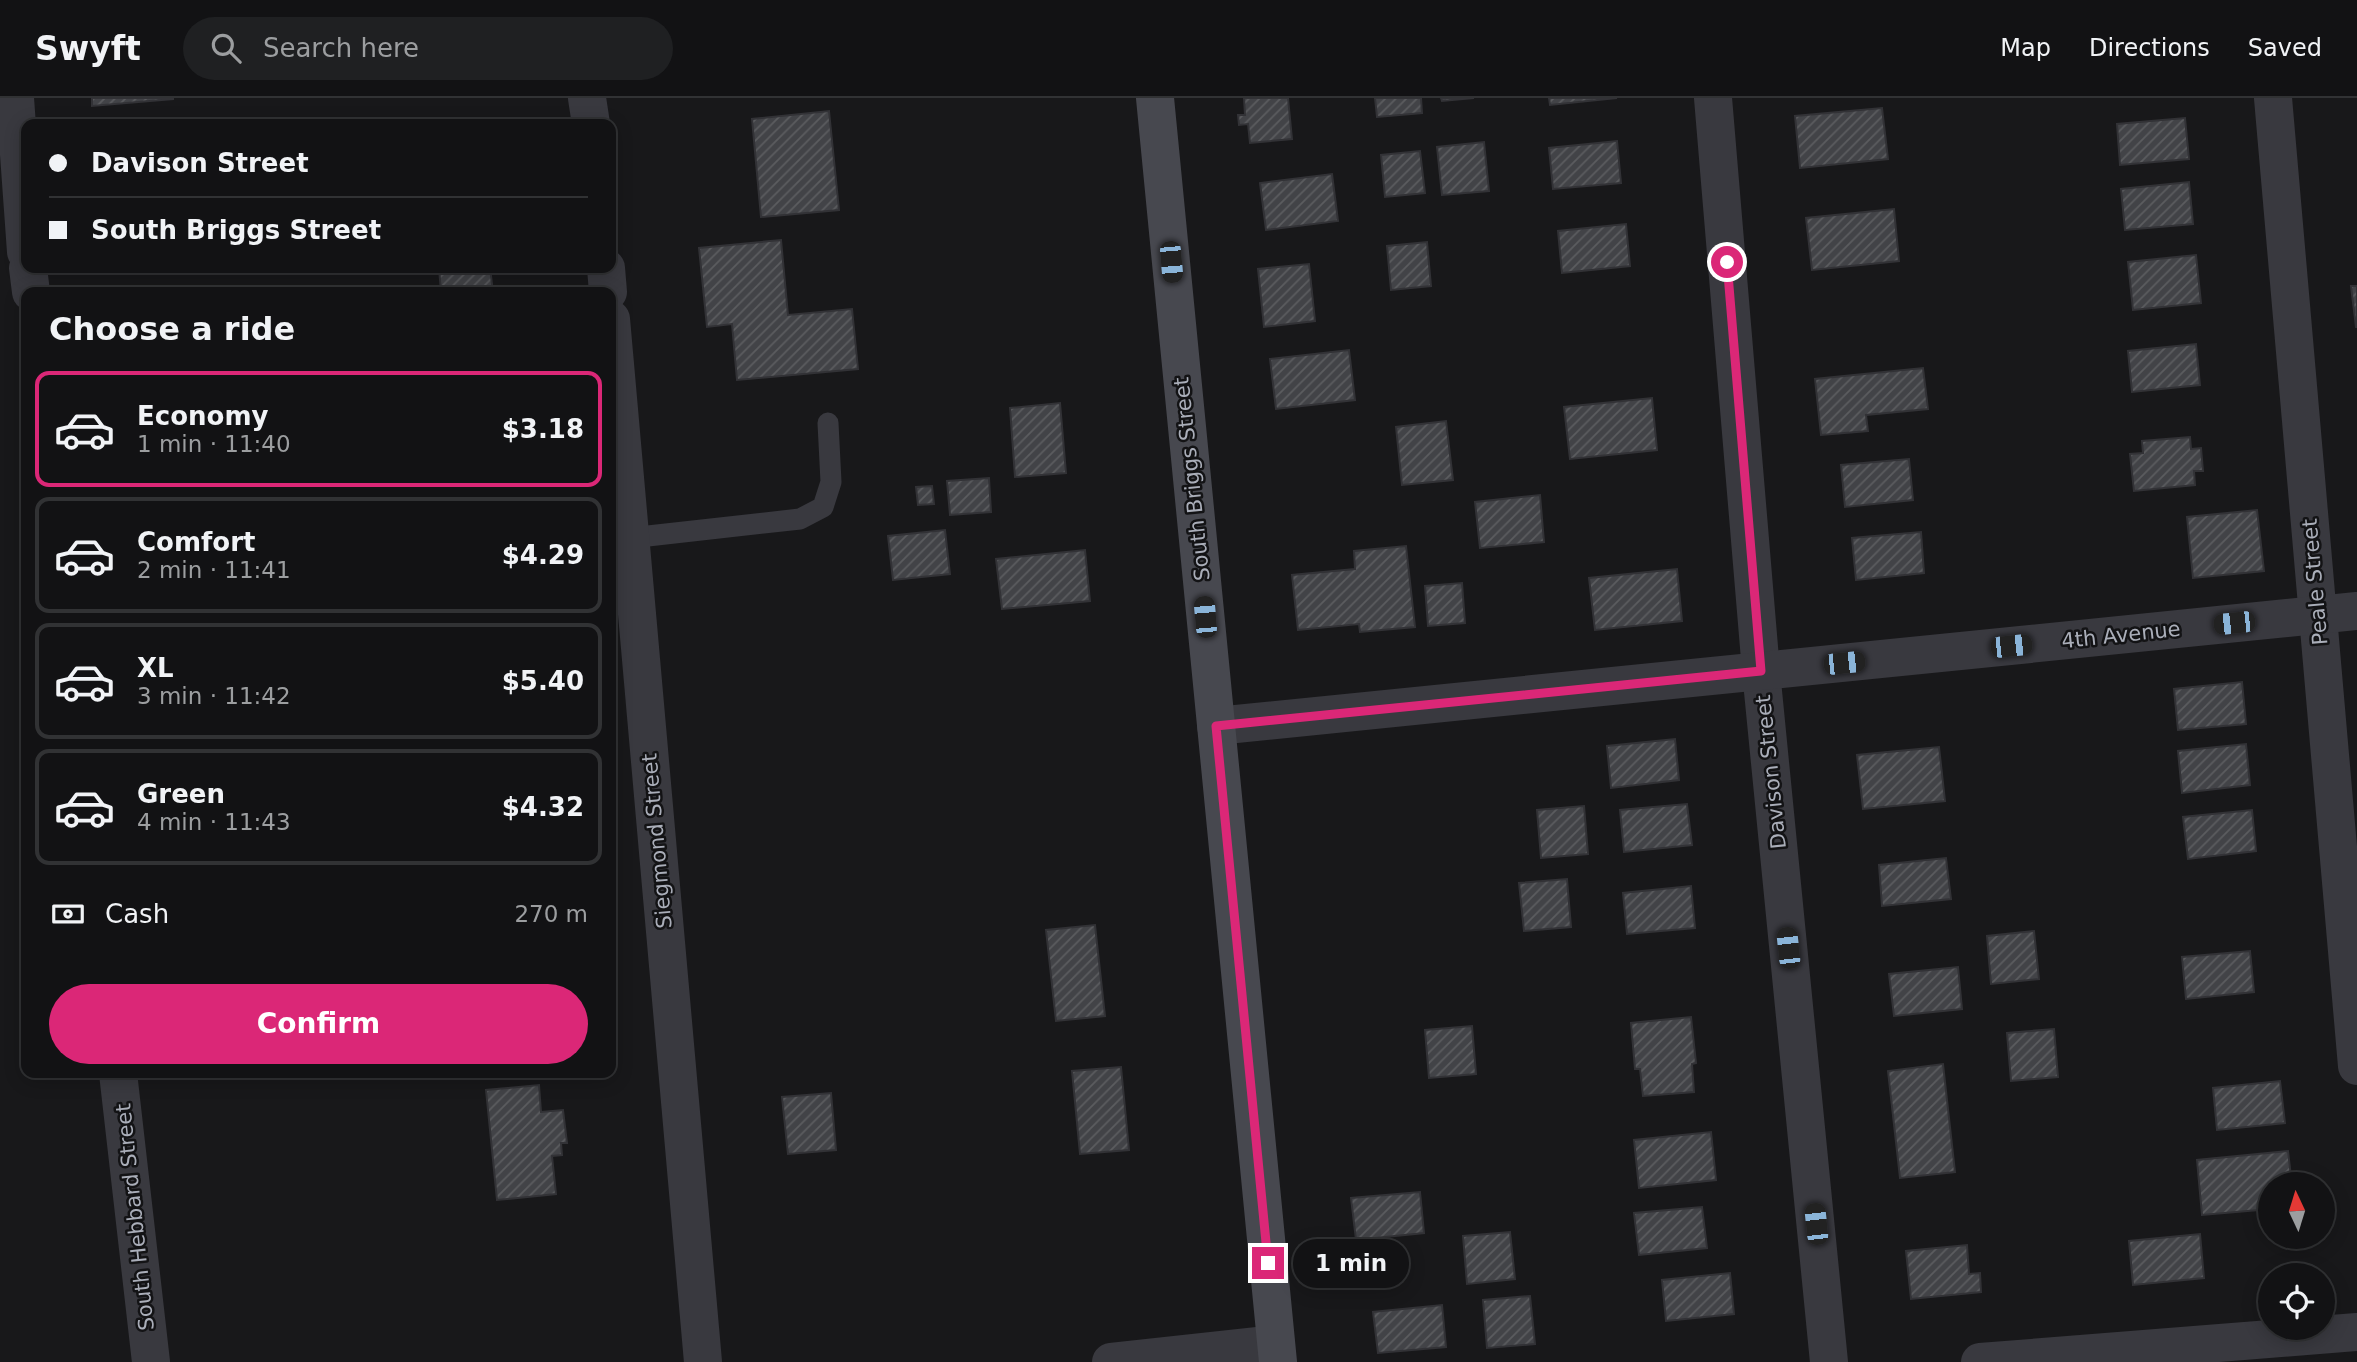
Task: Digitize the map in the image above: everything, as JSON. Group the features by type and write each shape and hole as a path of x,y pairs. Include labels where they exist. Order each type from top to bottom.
{"street":[{"path":"15,98 21,181"},
{"path":"587,98 589,119"},
{"name":"South Briggs Street","path":"1155,98 1277,1353"},
{"name":"Davison Street","path":"1713,98 1761,671 1829,1362"},
{"name":"Peale Street","path":"2273,98 2357,1066"},
{"path":"0,254 21,252"},
{"name":"Siegmond Street","path":"616,377 703,1362"},
{"name":"4th Avenue","path":"1216,726 2357,611"},
{"name":"South Hebbard Street","path":"119,1078 151,1362"},
{"path":"1980,1362 2357,1332"},
{"path":"1111,1362 1277,1353"}],"lane":[{"path":"630,538 800,519 823,507 831,482 828,423"}],"building":[{"path":"92,98 173,98 173,99 92,106"},
{"path":"1244,98 1288,98 1292,139 1250,143 1248,124 1239,125 1238,115 1245,115"},
{"path":"1375,98 1421,98 1422,113 1377,117"},
{"path":"1441,98 1474,98 1442,101"},
{"path":"1549,98 1617,98 1550,105"},
{"path":"1882,108 1888,159 1800,168 1795,116"},
{"path":"829,111 839,210 761,217 752,119"},
{"path":"2185,118 2189,159 2120,165 2117,124"},
{"path":"1617,141 1621,183 1553,189 1549,148"},
{"path":"1484,142 1489,191 1442,195 1437,147"},
{"path":"1420,151 1425,193 1385,197 1381,155"},
{"path":"1332,174 1338,221 1266,230 1260,183"},
{"path":"2189,182 2193,224 2125,230 2121,189"},
{"path":"1894,209 1899,261 1812,270 1806,218"},
{"path":"1626,224 1630,266 1562,273 1558,231"},
{"path":"781,240 788,315 852,309 858,369 737,380 732,324 707,327 699,248"},
{"path":"1427,242 1431,286 1391,290 1387,246"},
{"path":"2196,255 2201,303 2133,310 2128,262"},
{"path":"1309,264 1315,321 1264,327 1258,269"},
{"path":"439,273 491,273 492,287 441,287"},
{"path":"2351,286 2357,286 2357,327 2356,327"},
{"path":"2196,344 2200,385 2132,392 2128,351"},
{"path":"1349,350 1355,400 1276,409 1270,359"},
{"path":"1923,368 1928,409 1866,415 1868,431 1821,435 1815,379"},
{"path":"1652,398 1657,450 1570,459 1564,407"},
{"path":"1060,403 1066,473 1015,477 1010,408"},
{"path":"1446,421 1453,480 1402,485 1396,427"},
{"path":"2190,437 2191,449 2201,448 2203,471 2194,471 2195,485 2134,491 2130,454 2143,453 2142,441"},
{"path":"1909,459 1913,500 1845,507 1841,465"},
{"path":"989,478 991,512 950,515 947,481"},
{"path":"932,486 934,504 918,505 916,487"},
{"path":"1540,495 1544,542 1480,548 1475,502"},
{"path":"2257,510 2264,571 2193,578 2187,517"},
{"path":"945,530 950,574 893,580 888,536"},
{"path":"1921,532 1924,573 1856,580 1852,538"},
{"path":"1406,546 1415,627 1360,632 1359,624 1298,630 1292,575 1355,569 1354,551"},
{"path":"1085,550 1090,601 1002,609 996,559"},
{"path":"1677,569 1682,621 1595,630 1589,578"},
{"path":"1462,583 1465,623 1428,626 1425,586"},
{"path":"2242,682 2246,724 2178,730 2174,689"},
{"path":"1675,739 1679,780 1611,788 1607,746"},
{"path":"2246,744 2250,785 2182,793 2178,751"},
{"path":"1939,747 1945,801 1863,809 1857,755"},
{"path":"1687,804 1692,845 1624,852 1620,810"},
{"path":"1584,806 1588,854 1541,858 1537,810"},
{"path":"2252,810 2256,851 2188,859 2183,817"},
{"path":"1946,858 1951,899 1882,906 1879,865"},
{"path":"1567,879 1571,927 1524,931 1519,883"},
{"path":"1691,886 1695,928 1627,934 1623,893"},
{"path":"1095,925 1105,1016 1056,1021 1046,930"},
{"path":"2034,931 2039,979 1991,984 1987,936"},
{"path":"2250,951 2254,992 2186,999 2182,957"},
{"path":"1958,967 1962,1009 1894,1016 1889,974"},
{"path":"1691,1017 1696,1063 1692,1064 1694,1092 1643,1096 1640,1069 1635,1069 1631,1023"},
{"path":"1472,1026 1476,1074 1429,1078 1425,1030"},
{"path":"2054,1029 2058,1077 2011,1081 2007,1033"},
{"path":"1943,1064 1955,1172 1900,1178 1888,1071"},
{"path":"1121,1067 1129,1150 1080,1154 1072,1071"},
{"path":"2280,1081 2285,1123 2217,1130 2213,1088"},
{"path":"539,1085 541,1112 563,1110 567,1143 561,1143 562,1155 552,1156 556,1194 497,1200 486,1090"},
{"path":"831,1093 836,1150 788,1154 782,1097"},
{"path":"1711,1132 1716,1180 1639,1188 1634,1140"},
{"path":"2288,1151 2290,1172 2258,1172 2258,1210 2202,1215 2197,1160"},
{"path":"1420,1192 1424,1233 1356,1240 1351,1198"},
{"path":"1702,1207 1707,1248 1639,1255 1634,1213"},
{"path":"1510,1232 1515,1279 1467,1284 1463,1236"},
{"path":"2200,1234 2204,1278 2133,1285 2129,1241"},
{"path":"1967,1245 1969,1274 1980,1273 1981,1292 1911,1299 1906,1251"},
{"path":"1730,1273 1734,1314 1666,1321 1662,1280"},
{"path":"1530,1296 1535,1344 1487,1348 1483,1300"},
{"path":"1442,1305 1446,1347 1378,1353 1373,1312"}],"route":[{"path":"1268,1263 1216,726 1761,671 1727,262"}]}
